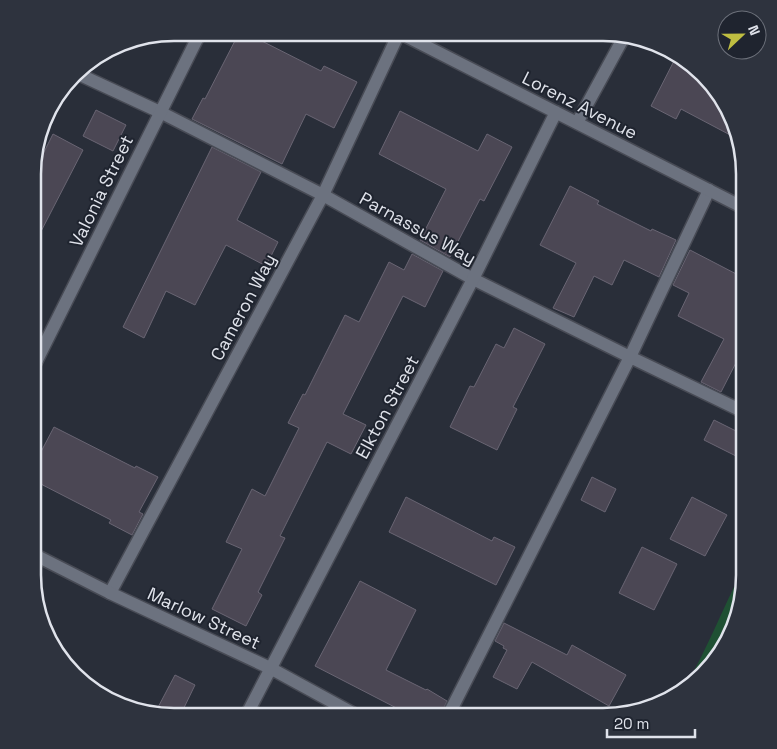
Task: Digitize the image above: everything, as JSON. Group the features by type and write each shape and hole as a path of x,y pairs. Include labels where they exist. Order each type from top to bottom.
{"street":[{"name":"Valonia Street","path":"41,351 196,41"},
{"name":"Cameron Way","path":"110,593 323,195 396,42"},
{"name":"Lorenz Avenue","path":"417,42 735,203"},
{"path":"577,123 621,43"},
{"name":"Parnassus Way","path":"84,77 160,112 323,195 473,279 735,408"},
{"name":"Elkton Street","path":"250,707 473,279 556,112"},
{"path":"453,707 630,357 709,190"},
{"name":"Marlow Street","path":"42,559 110,593 270,668 342,707"}],"green space":[{"path":"735,586 726,625 708,656 693,672 700,659"}],"building":[{"path":"235,41 262,41 321,71 324,66 357,82 334,128 306,114 282,164 192,119 203,98 205,99"},
{"path":"674,62 690,74 708,93 718,108 729,135 681,109 676,119 651,106"},
{"path":"96,110 126,125 113,151 83,136"},
{"path":"400,111 478,151 487,134 512,147 484,201 480,199 450,257 420,240 446,189 379,154"},
{"path":"53,134 83,150 41,231 41,175 42,155"},
{"path":"212,147 261,172 237,220 278,242 266,266 226,245 195,305 166,291 144,338 123,327"},
{"path":"570,186 599,201 597,204 651,231 652,229 676,240 659,277 624,260 612,285 594,276 574,317 553,308 576,263 540,245"},
{"path":"690,250 735,273 735,365 721,392 701,382 724,339 678,316 689,293 673,285"},
{"path":"412,254 443,271 425,307 403,296 343,414 366,425 351,454 327,442 280,536 285,538 258,592 262,595 246,626 212,609 242,549 226,542 252,489 265,496 299,428 288,423 303,394 305,395 345,315 359,322 389,262 404,270"},
{"path":"514,328 545,344 513,407 517,409 497,450 450,427 470,386 474,387 496,344 504,348"},
{"path":"714,420 735,430 735,456 704,440"},
{"path":"54,427 135,468 136,466 158,477 139,512 143,514 132,535 109,523 111,520 42,484 42,450"},
{"path":"592,477 616,489 605,512 581,500"},
{"path":"406,497 492,541 494,537 515,547 496,585 389,532"},
{"path":"692,497 727,515 705,556 670,539"},
{"path":"642,547 677,564 654,610 619,593"},
{"path":"360,581 416,610 386,670 427,689 447,701 444,707 395,707 315,666"},
{"path":"504,623 567,655 572,645 626,675 609,706 532,662 517,689 493,677 507,650 495,641"},
{"path":"175,675 195,685 184,707 158,707"}]}
